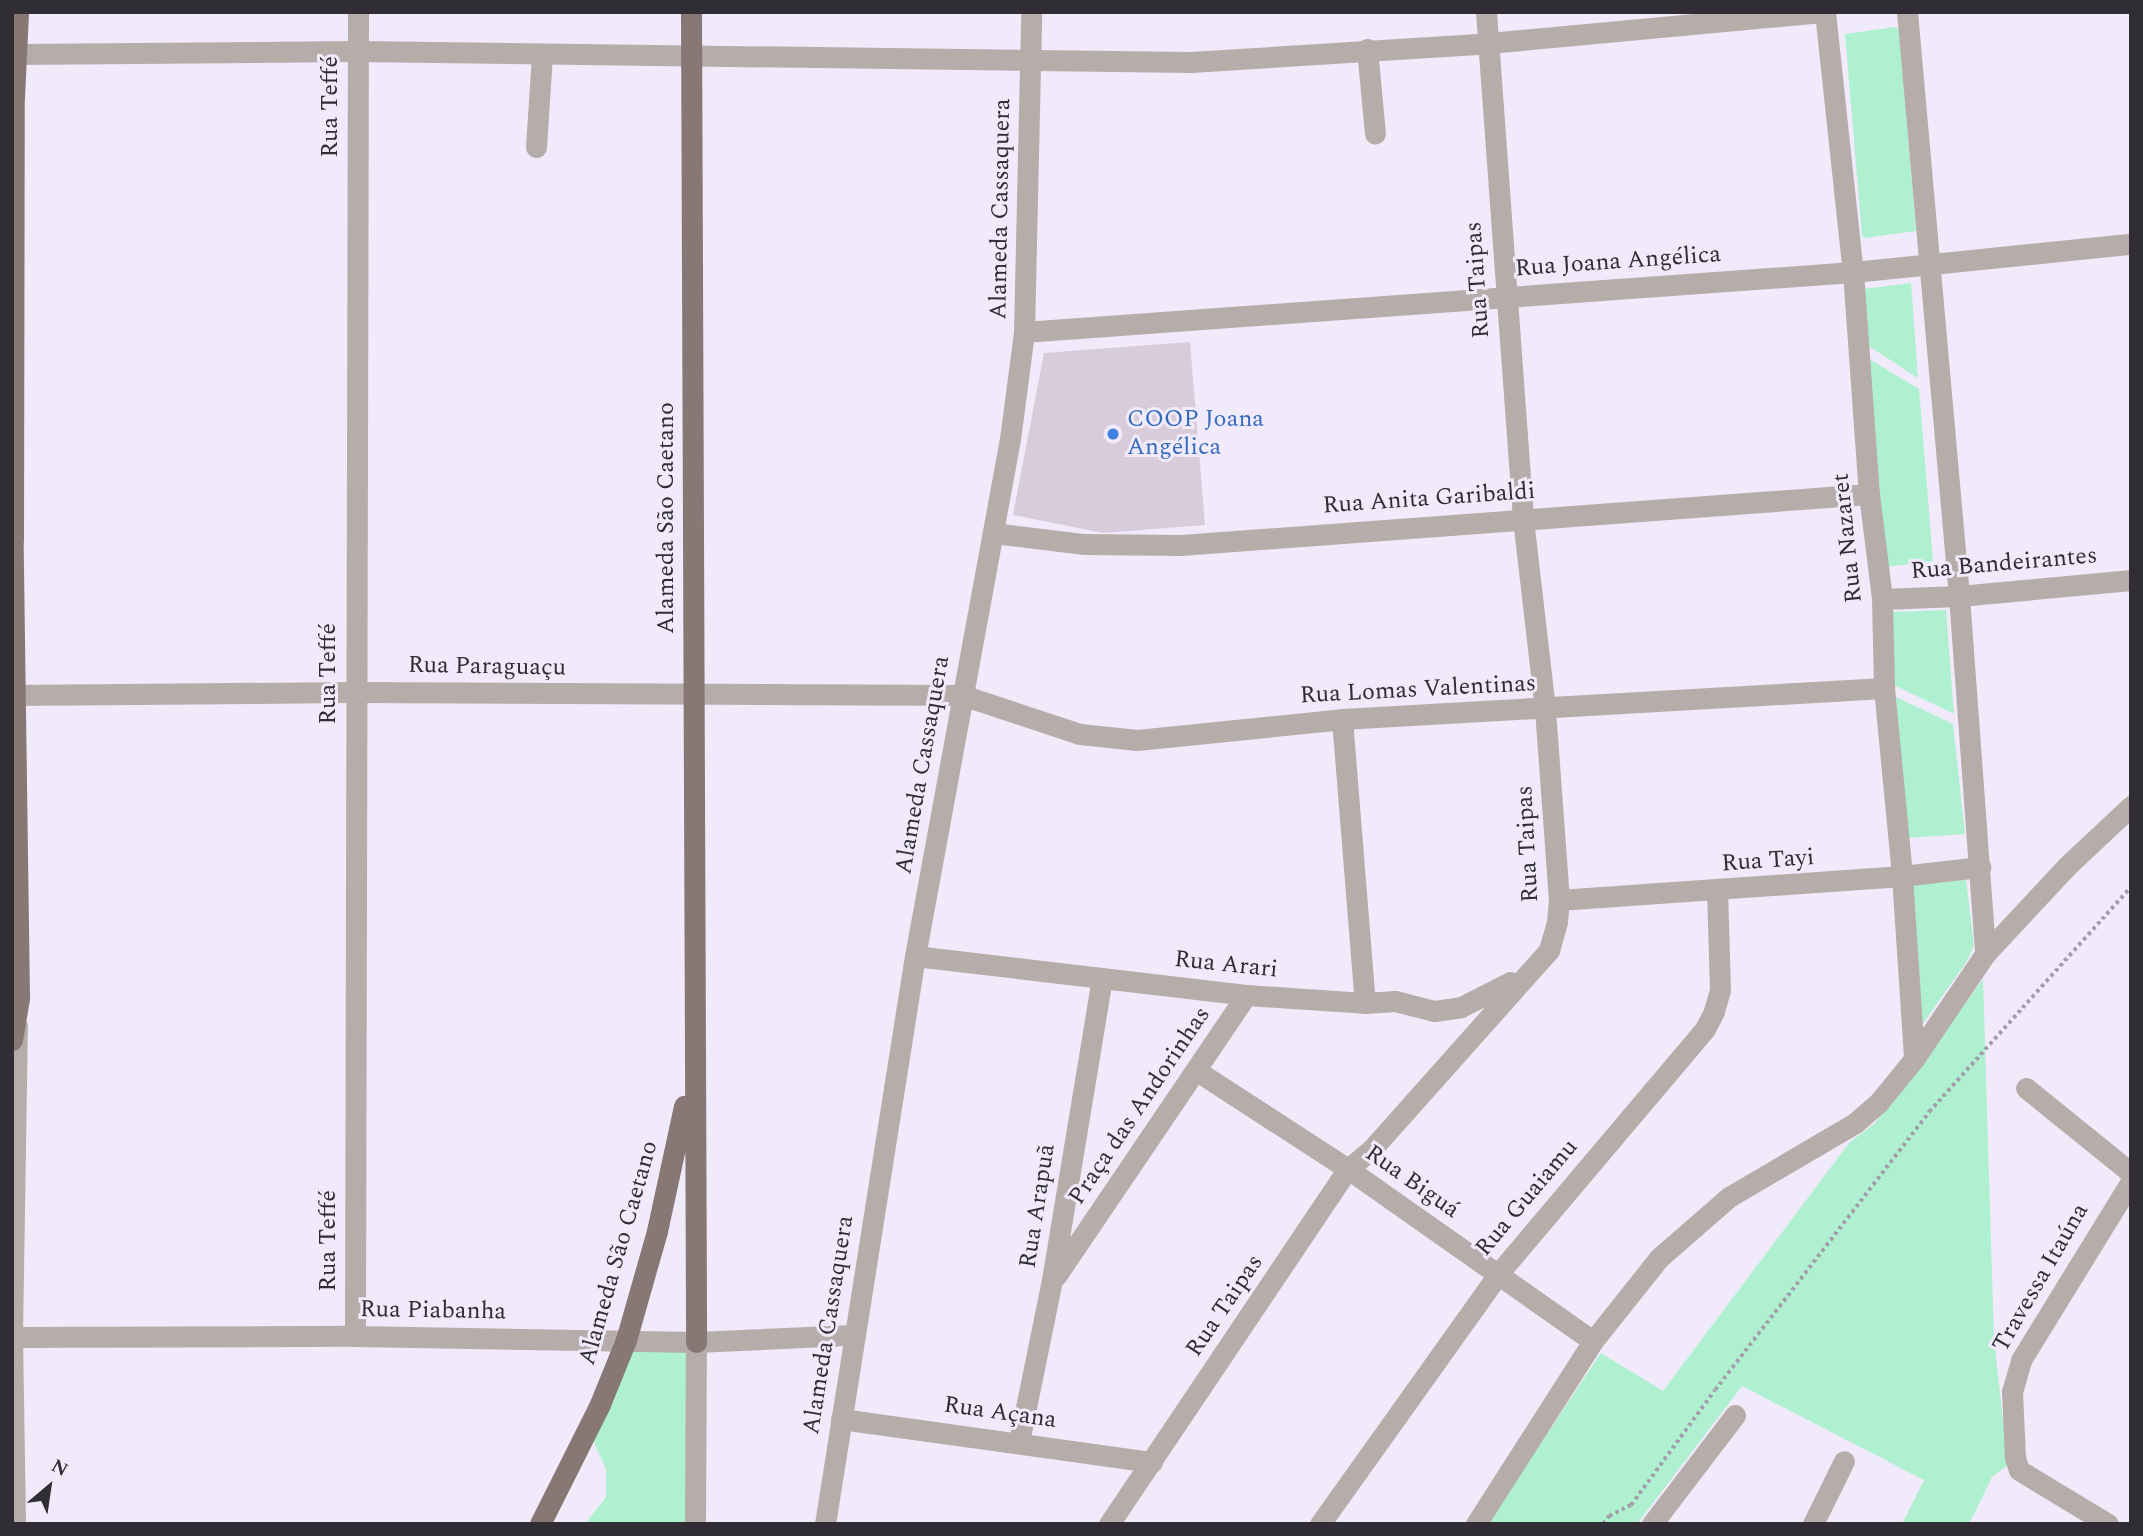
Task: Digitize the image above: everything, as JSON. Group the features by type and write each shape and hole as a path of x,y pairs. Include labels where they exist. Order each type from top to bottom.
{"main road":[{"path":"15,1033 12,540 18,12"},
{"name":"Alameda São Caetano","path":"691,12 696,1342"},
{"name":"Alameda São Caetano","path":"540,1524 600,1404 626,1340 671,1175 696,1024"}],"street":[{"name":"Rua Teffé","path":"355,1336 358,12"},
{"name":"Alameda Cassaquera","path":"825,1524 915,956 1010,439 1024,332 1031,12"},
{"name":"Rua Taipas","path":"1109,1524 1348,1169 1371,1150 1549,950 1559,901 1545,709 1522,518 1504,297 1486,12"},
{"path":"16,54 357,51 1191,62 1489,43 1825,12"},
{"name":"Rua Nazaret","path":"1825,12 1853,272 1870,494 1882,599 1884,688 1902,876 1914,1059"},
{"path":"1907,12 1959,596 1985,954"},
{"path":"1367,49 1375,134"},
{"path":"536,147 542,54"},
{"name":"Rua Joana Angélica","path":"1024,332 1853,272 1928,262 2131,244"},
{"name":"Rua Anita Garibaldi","path":"993,533 1084,544 1133,546 1870,494"},
{"name":"Rua Bandeirantes","path":"1882,599 1959,596 2131,580"},
{"name":"Rua Lomas Valentinas","path":"962,695 1080,734 1106,739 1137,740 1342,719 1884,688"},
{"name":"Rua Paraguaçu","path":"14,695 355,692 962,695"},
{"path":"1342,719 1364,1003"},
{"path":"1476,1524 1593,1341 1634,1286 1693,1227 1762,1176 1855,1123 1879,1102 1914,1059 1985,954 2075,858 2131,806"},
{"name":"Rua Tayi","path":"1559,901 1717,891 1980,867"},
{"name":"Rua Guaiamu","path":"1320,1524 1498,1273 1705,1029 1720,990 1717,891"},
{"name":"Rua Arari","path":"915,956 1246,995 1364,1003 1395,1001 1434,1011 1461,1007 1524,975"},
{"name":"Rua Arapuã","path":"1019,1442 1052,1280 1102,978"},
{"name":"Praça das Andorinhas","path":"1052,1280 1197,1071 1246,995"},
{"path":"15,1033 12,1337 15,1524"},
{"name":"Rua Biguá","path":"1197,1071 1348,1169 1593,1341"},
{"path":"2026,1088 2131,1173"},
{"name":"Travessa Itaúna","path":"2108,1524 2020,1470 2015,1458 2012,1392 2021,1360 2131,1181"},
{"name":"Rua Piabanha","path":"12,1337 355,1336 696,1342 853,1335"},
{"path":"695,1524 696,1342"},
{"path":"1652,1524 1735,1415"},
{"name":"Rua Açana","path":"841,1419 1152,1462"},
{"path":"1813,1524 1844,1461"},
{"path":"830,1492 836,1524"}],"path":[{"path":"1602,1524 1609,1516 1631,1505 1715,1390 1929,1112 2131,887"}],"green space":[{"path":"1895,27 1899,30 1916,231 1864,238 1845,34"},
{"path":"1911,283 1918,378 1861,341 1855,290"},
{"path":"1861,354 1919,389 1933,561 1878,568"},
{"path":"1946,610 1954,714 1894,685 1891,612"},
{"path":"1896,697 1953,724 1965,834 1906,838"},
{"path":"1966,879 1974,945 1967,961 1922,1025 1912,883"},
{"path":"1983,979 1994,1340 2008,1465 1992,1477 1969,1524 1902,1524 1924,1480 1742,1386 1637,1524 1487,1524 1601,1353 1663,1391 1849,1143 1875,1123"},
{"path":"631,1346 689,1348 686,1524 585,1524 606,1497 606,1469 591,1436"}],"building":[{"name":"COOP Joana Angélica","path":"1190,342 1205,525 1103,533 1013,515 1044,353"}],"place":[{"name":"COOP Joana Angélica","path":"1113,434"}]}
